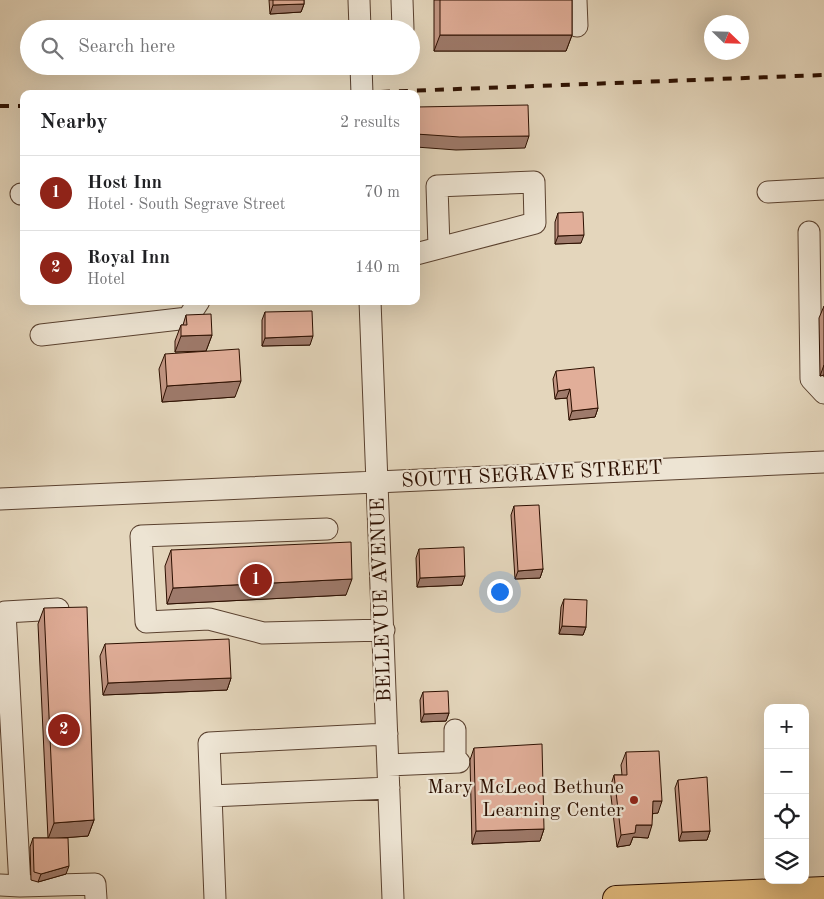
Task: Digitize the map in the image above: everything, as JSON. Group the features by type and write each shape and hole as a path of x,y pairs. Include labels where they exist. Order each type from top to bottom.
{"main road":[{"path":"616,899 824,890"}],"street":[{"path":"359,0 360,20"},
{"path":"402,0 403,20"},
{"path":"576,0 577,26"},
{"path":"361,75 362,90"},
{"path":"420,253 535,223 534,182 437,186 439,247"},
{"path":"768,192 824,189"},
{"path":"809,232 811,379 824,393"},
{"name":"BELLEVUE AVENUE","path":"370,305 393,899"},
{"path":"41,335 194,310"},
{"name":"SOUTH SEGRAVE STREET","path":"0,499 824,462"},
{"path":"327,529 141,536 146,622 210,619 263,633 384,630"},
{"path":"58,609 5,612 10,886 43,892 95,884 96,899"},
{"path":"388,765 457,762 455,730"},
{"path":"215,899 209,744 387,734"},
{"path":"211,796 389,788"}],"building":[{"path":"273,0 304,0 304,4 273,5"},
{"path":"440,0 572,0 572,35 440,35"},
{"path":"528,105 529,136 460,137 420,134 420,107"},
{"path":"583,212 584,235 558,236 558,213"},
{"path":"312,311 313,336 265,338 265,312"},
{"path":"211,314 212,335 181,336 181,325 187,325 186,315"},
{"path":"239,349 241,381 167,386 165,354"},
{"path":"594,367 598,408 572,411 570,389 558,391 556,371"},
{"path":"539,505 543,569 518,571 514,506"},
{"path":"351,542 352,579 173,588 171,550"},
{"path":"464,547 465,576 420,578 419,549"},
{"path":"564,599 587,600 586,627 562,626"},
{"path":"87,607 94,820 54,823 44,608"},
{"path":"229,639 231,678 108,683 105,644"},
{"path":"448,691 449,713 424,714 423,692"},
{"path":"542,744 544,829 476,831 474,748"},
{"name":"Mary McLeod Bethune Learning Center","path":"659,751 662,801 653,801 652,825 636,825 635,833 621,835 614,775 627,775 626,752"},
{"path":"707,777 710,831 682,832 678,780"},
{"path":"33,838 68,838 69,866 41,874 34,872"}],"railway":[{"path":"420,90 824,75"},
{"path":"0,106 20,106"}],"place":[{"name":"Host Inn","path":"256,580"},
{"name":"Royal Inn","path":"64,730"},
{"name":"Mary McLeod Bethune Learning Center","path":"634,800"}]}
